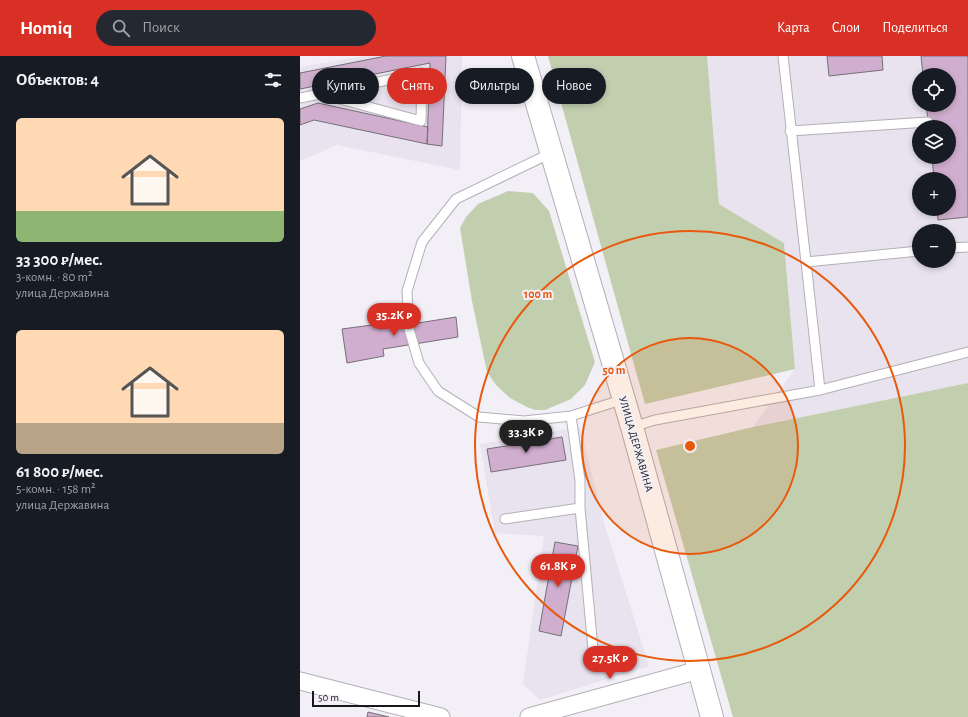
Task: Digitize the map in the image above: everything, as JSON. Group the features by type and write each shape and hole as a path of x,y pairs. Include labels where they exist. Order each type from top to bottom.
{"main road":[{"name":"УЛИЦА ДЕРЖАВИНА","path":"523,56 624,399 712,717"}],"street":[{"path":"530,717 699,670"},
{"path":"300,681 441,717"}],"lane":[{"path":"782,56 820,390"},
{"path":"422,74 421,121 390,113 321,94 422,74"},
{"path":"300,98 312,96"},
{"path":"790,131 912,123"},
{"path":"552,152 456,199 422,242 407,291 408,329 419,363 438,391 479,417 524,421 571,416 624,399"},
{"path":"956,248 968,247"},
{"path":"806,262 912,252"},
{"path":"632,427 654,420 820,390 968,352"},
{"path":"571,416 580,480 580,508 592,649"},
{"path":"504,519 580,508"}],"shaded area":[{"path":"365,56 462,56 462,68 455,68 455,104 461,104 460,170 337,145 300,161 300,67"},
{"path":"707,56 968,56 968,383 753,427 795,369 784,243 719,204"},
{"path":"580,427 605,526 649,666 540,700 523,684 544,536 495,533 480,444"}],"green space":[{"path":"548,56 707,56 719,204 784,243 795,369 645,404 561,104 606,104 606,68 551,68"},
{"path":"508,191 533,193 549,211 595,362 585,385 571,399 545,410 535,410 510,398 496,385 487,372 472,301 460,228 466,217 478,204"},
{"path":"968,383 968,717 733,717 656,450 753,427"}],"building":[{"path":"386,56 446,56 445,68 430,68 430,63 405,68 387,68 387,72 379,73 379,68 325,68"},
{"path":"827,56 882,56 883,70 829,76"},
{"path":"921,56 968,56 968,217 938,220 938,216 956,216 956,172 933,172 933,164 956,164 956,120 928,120 927,112 956,112 956,68 922,68"},
{"path":"312,71 312,87 300,89 300,73"},
{"path":"315,104 323,104 428,127 427,144 314,120 300,125 300,109"},
{"path":"428,104 444,104 442,146 427,144"},
{"path":"456,317 458,337 383,349 384,356 347,363 342,329 379,324 380,329"},
{"path":"562,437 566,460 491,472 487,449"},
{"path":"555,542 578,546 561,636 539,631"},
{"path":"368,712 389,717 367,717"}]}
